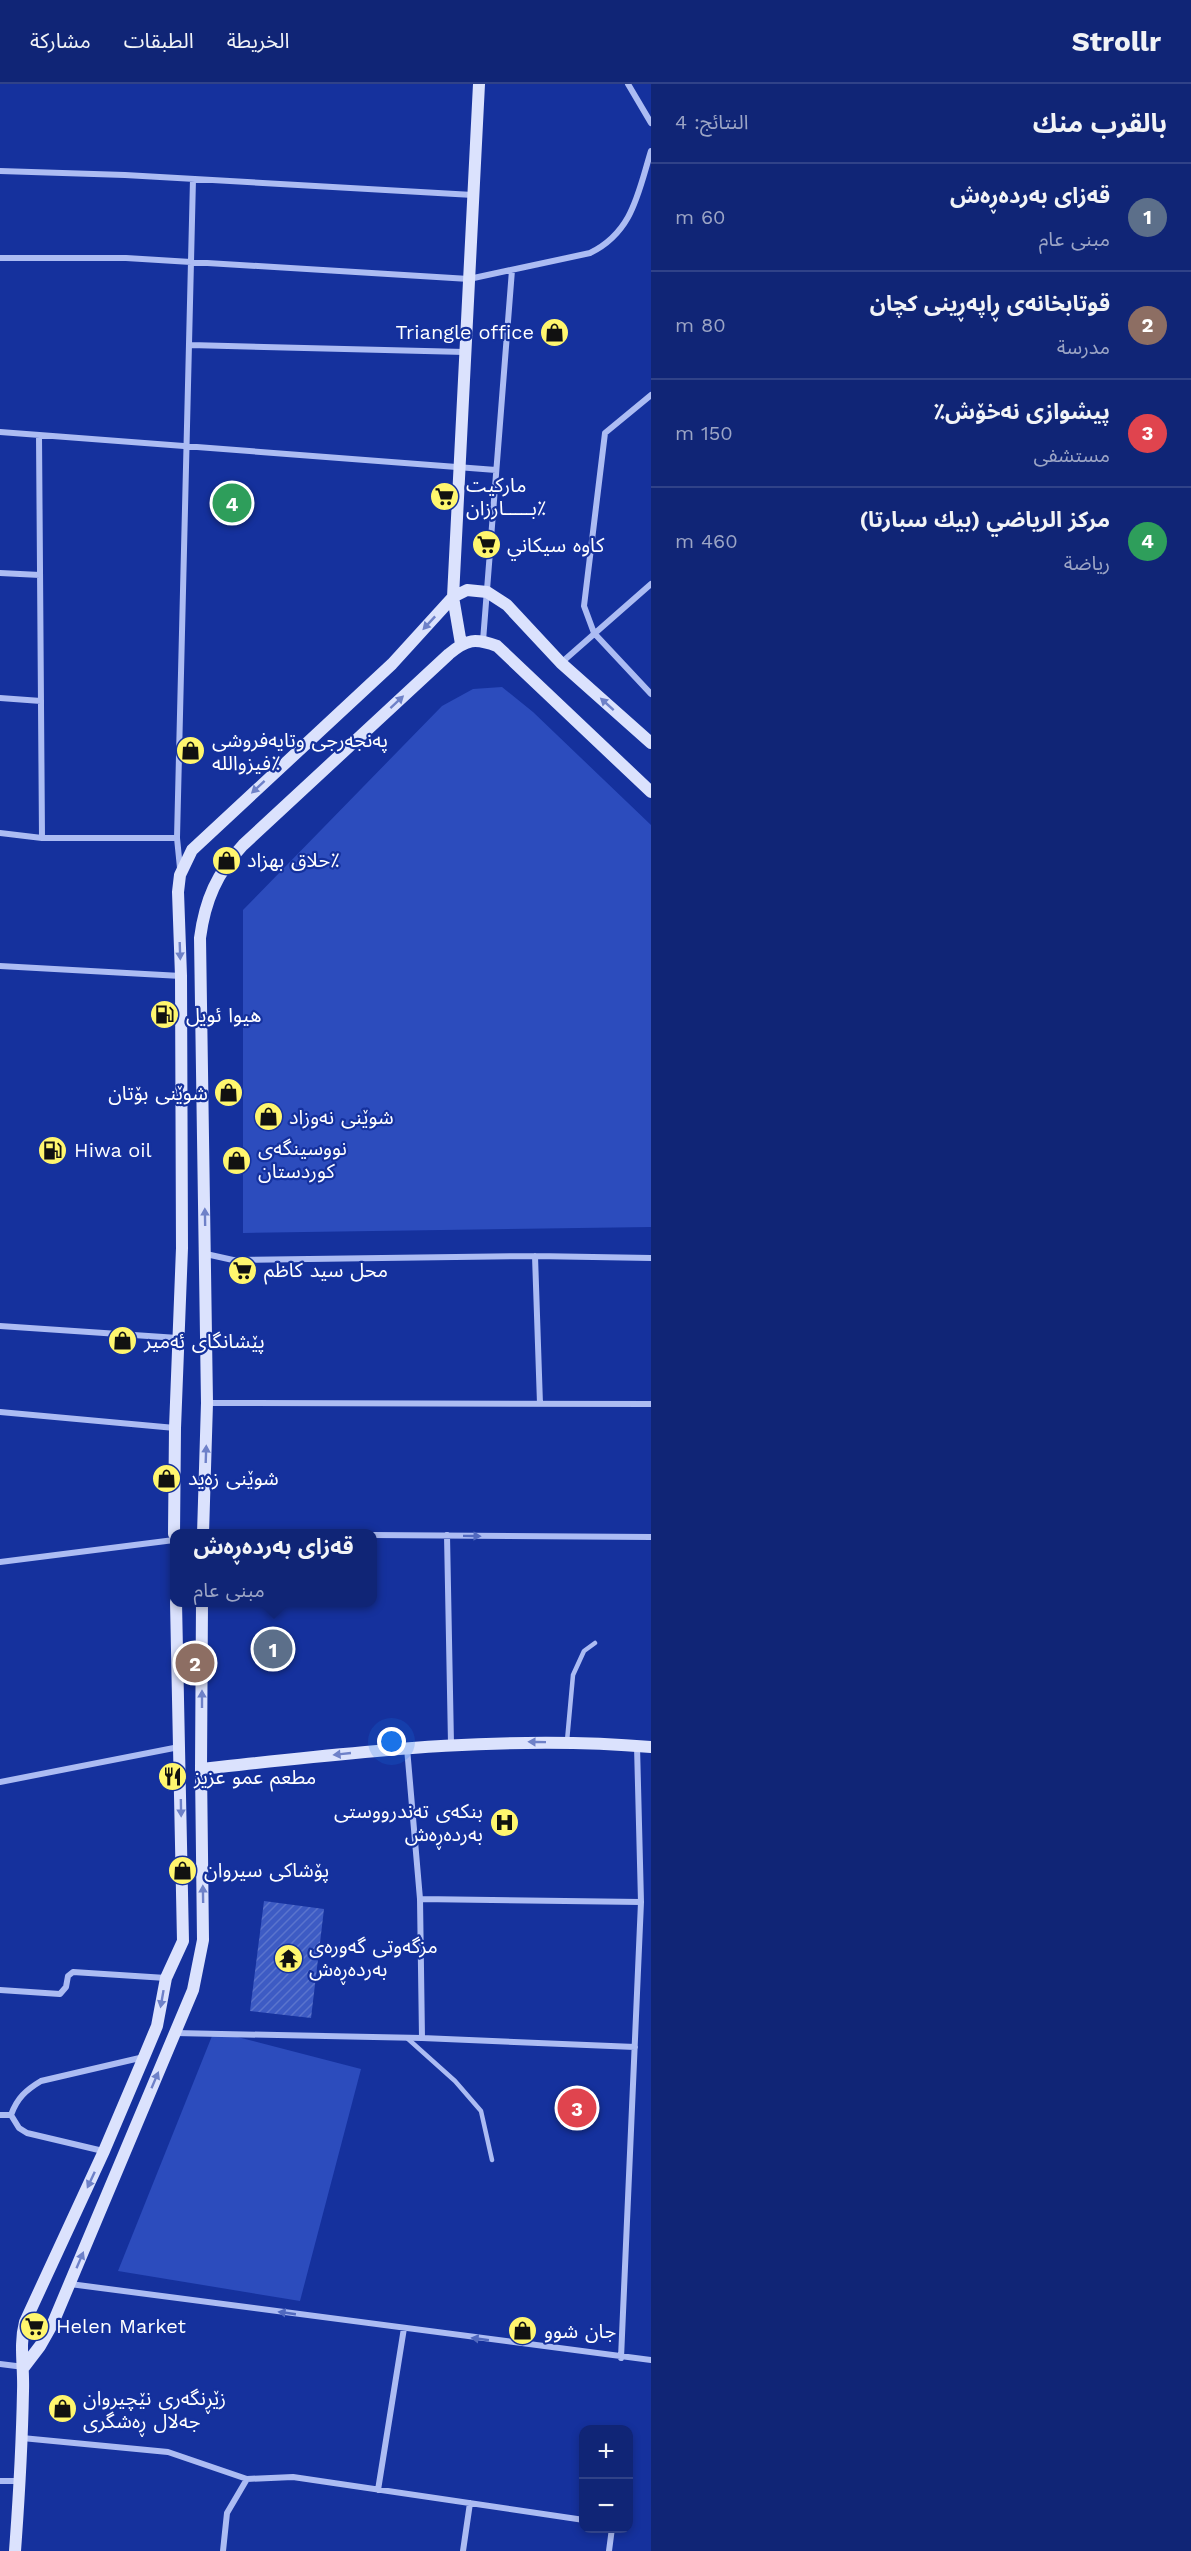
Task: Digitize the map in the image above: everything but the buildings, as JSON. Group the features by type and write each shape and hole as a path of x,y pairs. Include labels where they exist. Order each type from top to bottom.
{"main road":[{"path":"461,644 453,597 479,84"},
{"path":"174,1529 174,1428 182,1248 181,976 178,892 180,875 192,850 200,840 392,664 453,597 468,590 487,592 515,614 561,663 651,743"},
{"path":"202,1529 207,1403 200,938 208,897 228,861 461,644 483,641 497,646 651,792"},
{"path":"15,2551 21,2481 24,2367 21,2345 25,2322 104,2151 157,2026 166,1978 183,1941 176,1607"},
{"path":"24,2367 47,2335 70,2284 193,1990 203,1940 202,1607"},
{"path":"201,1769 452,1744 541,1742 651,1748"}],"street":[{"path":"628,84 651,123"},
{"path":"0,258 126,258 469,279 590,253 616,237 627,222 633,208 651,151"},
{"path":"0,171 473,195"},
{"path":"180,875 177,838 193,179"},
{"path":"483,641 512,270"},
{"path":"190,345 466,352"},
{"path":"651,395 605,433 584,606 594,633 651,694"},
{"path":"0,432 496,470"},
{"path":"39,435 42,838"},
{"path":"0,573 40,575"},
{"path":"561,663 651,584"},
{"path":"0,698 41,701"},
{"path":"0,833 42,838 177,838"},
{"path":"0,966 181,976"},
{"path":"206,1254 233,1260 535,1256 651,1258"},
{"path":"535,1256 540,1404"},
{"path":"0,1326 179,1338"},
{"path":"207,1403 651,1404"},
{"path":"0,1412 174,1428"},
{"path":"377,1535 651,1537"},
{"path":"447,1535 452,1744"},
{"path":"0,1562 170,1541"},
{"path":"621,2358 641,1902 637,1746"},
{"path":"0,1782 180,1747"},
{"path":"407,1747 420,1899 422,2038"},
{"path":"420,1899 641,1902"},
{"path":"0,1990 60,1994 66,1987 68,1976 73,1972 166,1978"},
{"path":"175,2033 407,2037 635,2048"},
{"path":"11,2115 16,2102 23,2094 41,2081 144,2056"},
{"path":"0,2115 11,2115"},
{"path":"11,2115 19,2128 35,2137 104,2151"},
{"path":"70,2284 621,2358 651,2360"},
{"path":"378,2490 404,2328"},
{"path":"0,2364 24,2367"},
{"path":"22,2438 168,2452 247,2479 293,2477 579,2519"},
{"path":"223,2551 227,2513 247,2479"},
{"path":"0,2481 21,2481"},
{"path":"463,2551 470,2503"},
{"path":"609,2551 611,2533"}],"lane":[{"path":"567,1744 573,1675 584,1651 595,1643"},
{"path":"407,2037 455,2081 481,2111 492,2160"}],"shaded area":[{"path":"502,687 533,712 651,825 651,1227 243,1233 243,910 442,706 473,689"},
{"path":"214,2031 361,2069 300,2301 118,2271"}],"place":[{"name":"Triangle office","path":"555,332"},
{"name":"ماركیت بـــــارزان٪","path":"445,497"},
{"name":"مركز الرياضي (بيك سبارتا)","path":"232,503"},
{"name":"كاوه سيكاني","path":"486,545"},
{"name":"پەنجەرجی وتایەفروشی فیزواللە٪","path":"191,751"},
{"name":"حلاق بهزاد٪","path":"226,860"},
{"name":"هيوا ئويل","path":"165,1015"},
{"name":"شوێنی بۆتان","path":"229,1093"},
{"name":"شوێنی نەوزاد","path":"268,1117"},
{"name":"Hiwa oil","path":"53,1150"},
{"name":"نووسینگەی کوردستان","path":"237,1160"},
{"name":"محل سيد كاظم","path":"243,1270"},
{"name":"پێشانگای ئەمیر","path":"123,1341"},
{"name":"شوێنی زەید","path":"167,1478"},
{"name":"قەزای بەردەڕەش","path":"273,1649"},
{"name":"قوتابخانەی ڕاپەڕینی کچان","path":"195,1663"},
{"name":"مطعم عمو عزيز","path":"173,1777"},
{"name":"بنکەی تەندرووستی بەردەڕەش","path":"504,1823"},
{"name":"پۆشاکی سیروان","path":"183,1870"},
{"name":"مزگەوتی گەورەی بەردەڕەش","path":"288,1958"},
{"name":"پیشوازی نەخۆش٪","path":"577,2108"},
{"name":"Helen Market","path":"35,2326"},
{"name":"جان شوو","path":"523,2331"},
{"name":"زێڕنگەری نێچیروان جەلال ڕەشگری","path":"62,2409"}]}
